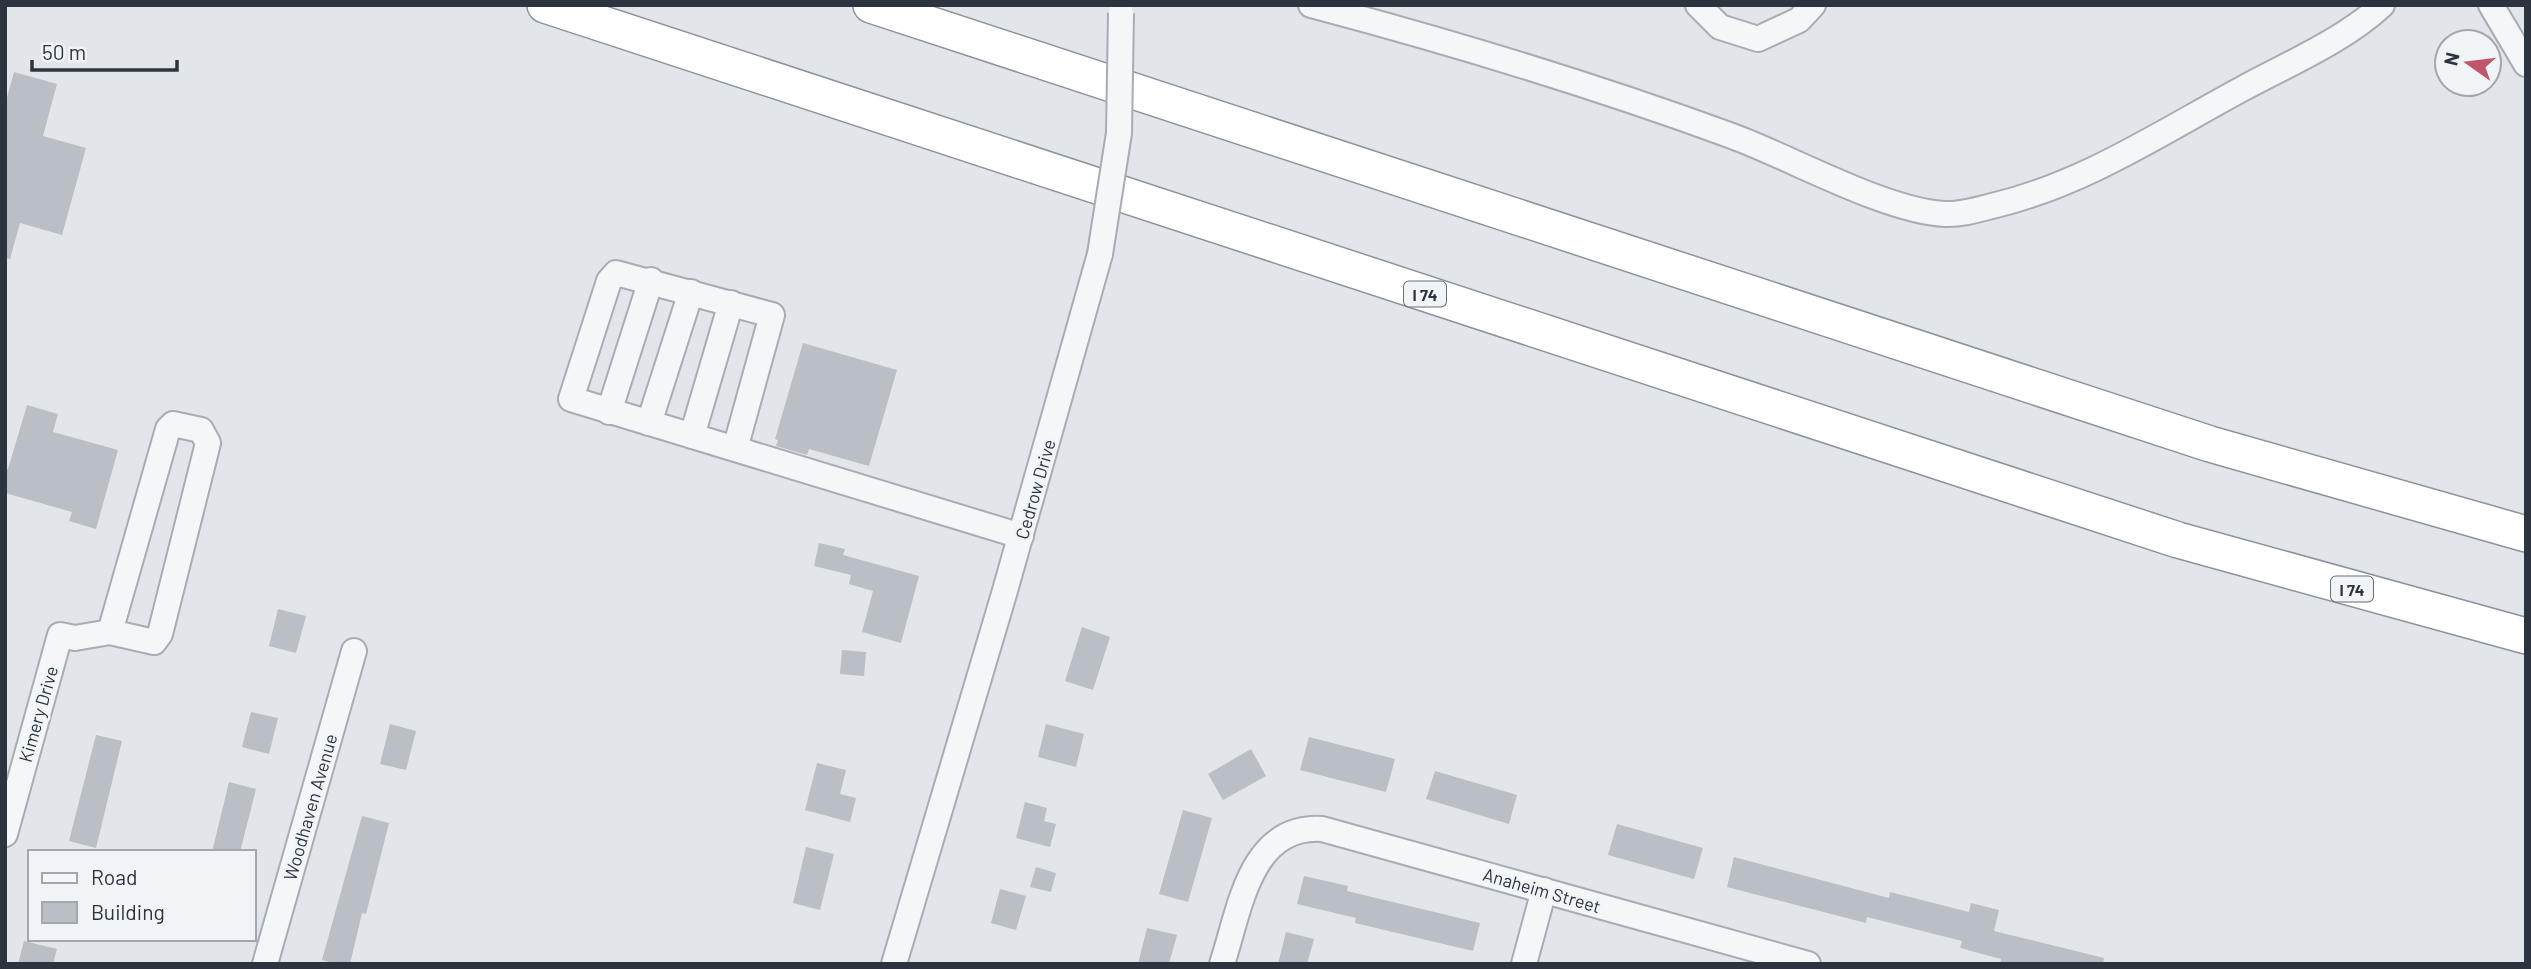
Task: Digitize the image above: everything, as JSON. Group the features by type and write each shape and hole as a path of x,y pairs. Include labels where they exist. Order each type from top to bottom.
{"highway":[{"name":"I 74","path":"545,5 2178,540 2526,636"},
{"path":"870,5 2210,444 2526,534"}],"street":[{"path":"1311,5 1492,54 1598,87 1734,137 1890,201 1945,214 1976,210 2034,196 2088,174 2327,42 2382,5"},
{"path":"1698,5 1720,26 1758,39 1799,20 1813,5"},
{"path":"2491,5 2526,64"},
{"name":"Cedrow Drive","path":"894,964 1021,536 1100,254 1119,133 1121,9"},
{"path":"735,449 772,315 651,280 616,273 609,281 571,400 1021,536"},
{"path":"609,412 651,280"},
{"path":"649,423 691,292"},
{"path":"692,436 731,303"},
{"path":"173,424 201,430 208,443 159,634 154,642 110,632 168,429 173,424"},
{"name":"Kimery Drive","path":"5,834 60,635 75,638 110,632"},
{"name":"Woodhaven Avenue","path":"265,964 354,651"},
{"name":"Anaheim Street","path":"1222,964 1255,864 1277,839 1291,832 1322,829 1808,964"},
{"path":"1524,964 1544,890"}],"building":[{"path":"14,72 57,84 43,136 86,148 62,235 20,223 10,259 5,258 5,105"},
{"path":"803,343 897,370 869,466 809,449 807,455 776,446 778,440 775,439"},
{"path":"27,405 58,414 53,432 118,450 96,529 69,521 72,512 5,493 5,468 8,469"},
{"path":"819,543 845,549 843,555 919,576 901,643 862,632 873,591 849,584 851,575 814,566"},
{"path":"278,609 306,616 296,653 269,646"},
{"path":"1082,627 1110,637 1093,690 1065,681"},
{"path":"842,650 866,652 864,676 840,674"},
{"path":"251,712 278,718 269,754 242,747"},
{"path":"390,724 416,731 406,770 380,764"},
{"path":"1046,724 1084,734 1076,767 1038,757"},
{"path":"96,735 122,741 96,848 69,841"},
{"path":"1309,737 1395,759 1386,792 1300,770"},
{"path":"1251,749 1266,776 1223,800 1208,774"},
{"path":"817,763 846,770 840,794 856,798 850,822 805,810"},
{"path":"1435,771 1517,795 1509,824 1426,799"},
{"path":"229,782 256,789 241,850 212,850"},
{"path":"1025,802 1047,808 1044,821 1056,824 1050,847 1016,838"},
{"path":"1183,810 1212,818 1188,902 1159,894"},
{"path":"362,816 389,823 350,964 337,964 322,960"},
{"path":"1617,824 1703,848 1694,879 1608,855"},
{"path":"806,847 834,854 820,910 793,903"},
{"path":"1734,857 1889,898 1890,892 1969,912 1971,903 1999,910 1994,931 2104,958 2103,964 2000,964 2001,959 1960,948 1962,941 1867,917 1866,923 1727,887"},
{"path":"1036,867 1056,873 1051,892 1030,887"},
{"path":"1304,876 1348,886 1347,891 1480,923 1473,951 1355,923 1356,918 1297,904"},
{"path":"1000,889 1026,896 1016,930 991,923"},
{"path":"1147,928 1177,935 1169,964 1138,964"},
{"path":"1286,932 1314,939 1307,964 1278,964"},
{"path":"24,941 57,949 53,964 18,964"}]}
